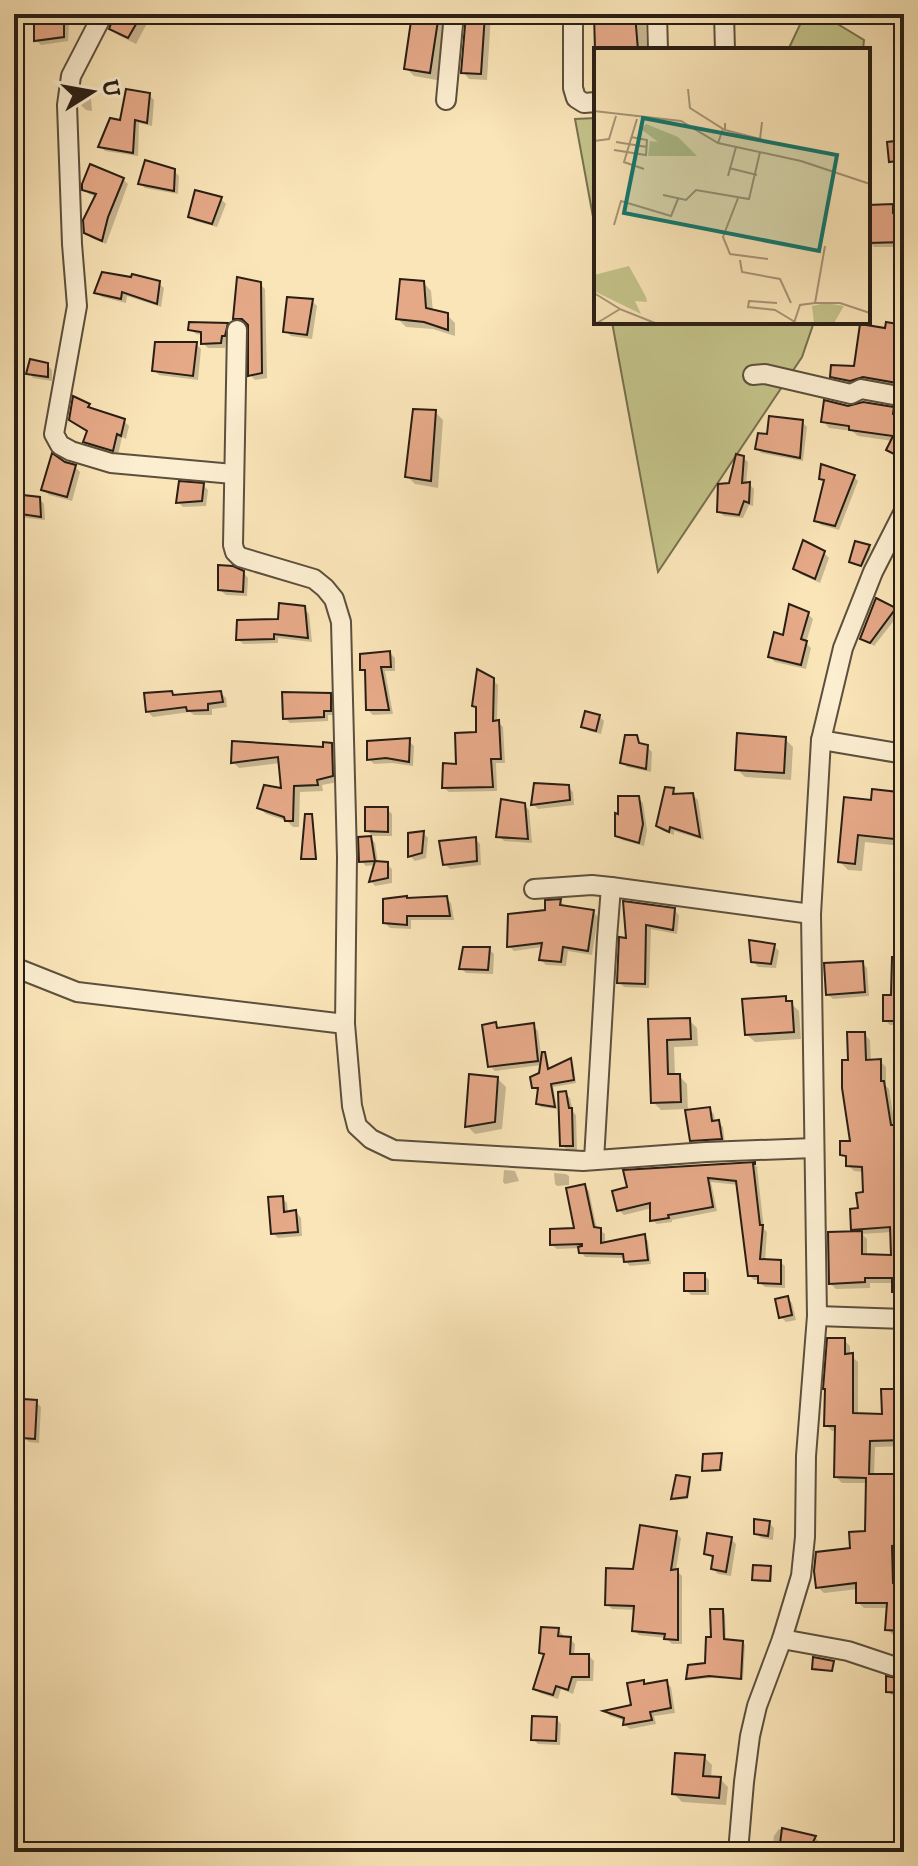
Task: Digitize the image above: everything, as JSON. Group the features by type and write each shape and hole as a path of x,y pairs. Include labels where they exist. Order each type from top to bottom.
{"street":[{"path":"103,14 71,76 67,105 77,306 54,434 60,445 71,451 111,463 233,474"},
{"path":"446,100 454,14"},
{"path":"573,14 573,88 576,98 584,103 594,102"},
{"path":"657,14 658,48"},
{"path":"724,14 725,48"},
{"path":"237,330 232,538 235,552 240,557 314,579 334,599 341,622 347,857 345,1024 352,1106 357,1126 371,1139 394,1150 594,1160 814,1148"},
{"path":"753,375 765,374 851,394 861,389 904,397"},
{"path":"738,1852 750,1736 757,1706 801,1576 805,1537 806,1456 817,1316 811,914 821,740 843,648 873,572 904,511"},
{"path":"821,740 904,754"},
{"path":"534,889 592,885 811,914"},
{"path":"594,1160 611,887"},
{"path":"14,967 77,992 345,1024"},
{"path":"817,1316 904,1319"},
{"path":"782,1639 848,1651 904,1667"}],"shaded area":[{"path":"805,14 821,14 864,40 863,48 789,48"},
{"path":"594,118 594,222 575,119"},
{"path":"612,324 813,324 802,357 658,572"}],"building":[{"path":"115,14 131,14 139,19 128,38 109,29"},
{"path":"412,14 439,14 430,73 404,69"},
{"path":"466,14 485,14 481,74 461,73"},
{"path":"594,14 635,14 638,48 595,48"},
{"path":"34,17 64,17 64,37 34,41"},
{"path":"126,89 150,93 147,123 135,120 133,153 98,147 110,118 120,120"},
{"path":"904,140 904,160 889,162 887,142"},
{"path":"145,160 175,169 174,191 138,184"},
{"path":"90,164 124,178 102,241 84,233 83,220 96,194 82,190"},
{"path":"195,190 222,197 212,224 188,217"},
{"path":"893,204 893,213 904,212 904,242 870,243 870,205"},
{"path":"102,272 131,277 132,274 160,281 157,304 122,292 121,299 94,293"},
{"path":"237,277 261,282 262,373 248,376 248,325 242,319 233,319"},
{"path":"400,279 424,281 426,308 448,313 448,330 424,322 396,319"},
{"path":"287,297 313,299 307,335 283,332"},
{"path":"189,322 228,323 221,343 201,344 201,332 188,330"},
{"path":"886,322 904,325 901,356 904,356 904,380 898,378 897,383 863,377 850,381 830,377 831,365 854,366 860,324 885,328"},
{"path":"155,342 197,342 193,376 152,371"},
{"path":"30,359 48,363 48,377 26,374"},
{"path":"73,396 90,404 88,407 125,419 113,451 83,442 87,431 69,420"},
{"path":"824,400 848,406 863,402 894,407 893,414 901,418 904,411 904,459 886,450 893,436 849,430 849,426 821,422"},
{"path":"413,409 436,410 431,481 405,477"},
{"path":"769,416 803,420 800,458 755,449 758,433 767,434"},
{"path":"52,453 76,465 67,497 41,490"},
{"path":"736,454 744,456 742,483 750,482 749,503 744,501 739,515 717,512 718,484 729,483"},
{"path":"821,464 855,475 835,526 814,521 824,480 819,479"},
{"path":"179,481 204,483 202,501 176,503"},
{"path":"14,494 40,497 41,517 14,513"},
{"path":"803,540 825,551 815,579 793,569"},
{"path":"855,541 870,545 861,566 849,562"},
{"path":"218,565 244,571 243,592 218,590"},
{"path":"876,598 896,608 870,643 860,639"},
{"path":"279,603 305,606 308,638 274,634 274,639 236,640 237,620 278,619"},
{"path":"789,604 809,612 801,639 807,641 801,665 768,657 774,632 783,635"},
{"path":"390,651 391,667 381,667 389,710 366,710 365,670 360,670 360,654"},
{"path":"477,669 494,678 493,721 499,720 501,759 491,759 493,787 442,788 443,763 456,764 455,733 476,732 476,707 472,706"},
{"path":"172,691 173,695 221,691 223,702 208,704 208,710 187,711 186,707 146,712 144,693"},
{"path":"282,692 331,693 331,711 324,711 324,717 283,719"},
{"path":"585,711 600,715 596,731 581,727"},
{"path":"737,733 786,737 784,773 735,770"},
{"path":"625,735 637,735 639,743 648,745 646,769 620,763"},
{"path":"410,738 409,762 386,758 367,760 367,741"},
{"path":"232,741 323,747 323,742 332,743 333,776 317,780 318,785 294,786 293,821 285,821 284,817 257,808 264,785 281,788 278,757 231,763"},
{"path":"534,783 569,785 570,800 531,805"},
{"path":"665,787 674,788 673,794 693,793 700,837 670,827 669,832 656,826"},
{"path":"872,789 898,792 894,839 858,835 855,864 838,862 844,797 871,800"},
{"path":"618,796 639,796 643,824 639,843 615,836"},
{"path":"501,799 525,803 528,839 496,837"},
{"path":"365,807 388,807 388,832 365,831"},
{"path":"305,814 312,814 316,859 301,859"},
{"path":"424,831 422,853 408,857 408,833"},
{"path":"371,836 375,861 359,862 358,837"},
{"path":"476,837 477,861 443,865 439,841"},
{"path":"375,861 388,862 388,878 369,882"},
{"path":"447,896 450,916 407,916 407,925 383,923 383,899"},
{"path":"561,899 560,905 594,910 588,951 563,947 561,962 539,960 542,943 507,947 508,914 545,910 545,900"},
{"path":"623,901 675,908 673,930 646,925 645,984 617,983 619,937 626,938"},
{"path":"749,940 775,944 771,964 751,962"},
{"path":"463,947 490,947 488,970 459,969"},
{"path":"892,957 904,957 904,1021 883,1021 883,995 891,995"},
{"path":"863,961 865,992 826,995 824,963"},
{"path":"786,996 786,1001 792,1001 794,1032 745,1035 742,999"},
{"path":"690,1018 691,1039 667,1040 668,1074 680,1074 681,1102 651,1103 648,1019"},
{"path":"496,1022 497,1028 534,1023 538,1061 488,1067 482,1025"},
{"path":"847,1032 865,1032 866,1060 881,1059 881,1081 884,1081 891,1125 904,1125 904,1292 892,1292 892,1278 865,1278 865,1282 829,1284 828,1232 862,1231 862,1254 891,1255 890,1227 851,1230 850,1209 858,1208 856,1193 863,1192 862,1167 846,1166 846,1156 840,1155 840,1141 850,1141 842,1088 842,1060 848,1060"},
{"path":"542,1052 545,1052 548,1069 571,1058 574,1080 551,1084 555,1107 536,1104 538,1088 532,1088 530,1077 539,1073"},
{"path":"469,1074 498,1077 495,1122 465,1127"},
{"path":"566,1091 569,1108 572,1108 573,1146 560,1146 558,1092"},
{"path":"710,1107 712,1121 719,1120 722,1139 690,1141 685,1110"},
{"path":"755,1162 760,1225 763,1225 760,1259 781,1260 781,1284 758,1283 758,1276 748,1276 736,1181 708,1178 713,1207 650,1221 650,1203 617,1211 612,1191 627,1187 623,1170"},
{"path":"585,1184 594,1227 601,1228 601,1243 645,1234 648,1260 624,1262 623,1254 579,1253 578,1247 582,1244 550,1245 550,1229 574,1228 566,1188"},
{"path":"283,1196 284,1212 296,1210 298,1232 271,1234 268,1197"},
{"path":"684,1273 705,1273 705,1291 684,1291"},
{"path":"788,1296 792,1315 779,1318 775,1299"},
{"path":"827,1338 845,1338 845,1354 853,1353 853,1413 882,1414 881,1389 897,1389 898,1409 904,1409 904,1440 870,1441 869,1474 901,1474 900,1524 904,1524 904,1545 892,1546 893,1583 904,1583 904,1631 885,1630 887,1603 856,1603 856,1583 816,1588 816,1552 850,1548 849,1532 865,1531 866,1478 834,1477 835,1426 824,1426"},
{"path":"23,1399 37,1400 35,1439 22,1438"},
{"path":"722,1453 720,1470 702,1471 703,1454"},
{"path":"676,1475 690,1477 687,1497 671,1499"},
{"path":"754,1519 770,1521 768,1536 754,1534"},
{"path":"640,1525 677,1531 671,1570 678,1569 678,1640 664,1639 665,1634 632,1631 634,1606 605,1605 606,1568 633,1569"},
{"path":"707,1533 732,1537 726,1572 711,1569 713,1556 704,1554"},
{"path":"753,1565 771,1566 770,1581 752,1580"},
{"path":"710,1609 723,1609 724,1639 743,1641 741,1679 709,1676 686,1679 688,1665 705,1663 706,1637 711,1637"},
{"path":"541,1627 559,1628 558,1636 571,1637 570,1654 589,1654 589,1677 572,1677 568,1690 556,1686 553,1695 533,1689 544,1654 539,1653"},
{"path":"813,1657 834,1661 832,1671 812,1669"},
{"path":"886,1676 904,1679 904,1693 886,1692"},
{"path":"644,1680 644,1684 667,1680 671,1708 650,1712 652,1720 623,1725 624,1718 603,1711 631,1705 627,1683"},
{"path":"532,1716 557,1717 556,1741 531,1740"},
{"path":"675,1753 705,1755 703,1776 721,1777 719,1798 672,1794"},
{"path":"782,1828 816,1836 808,1852 779,1852"}]}
